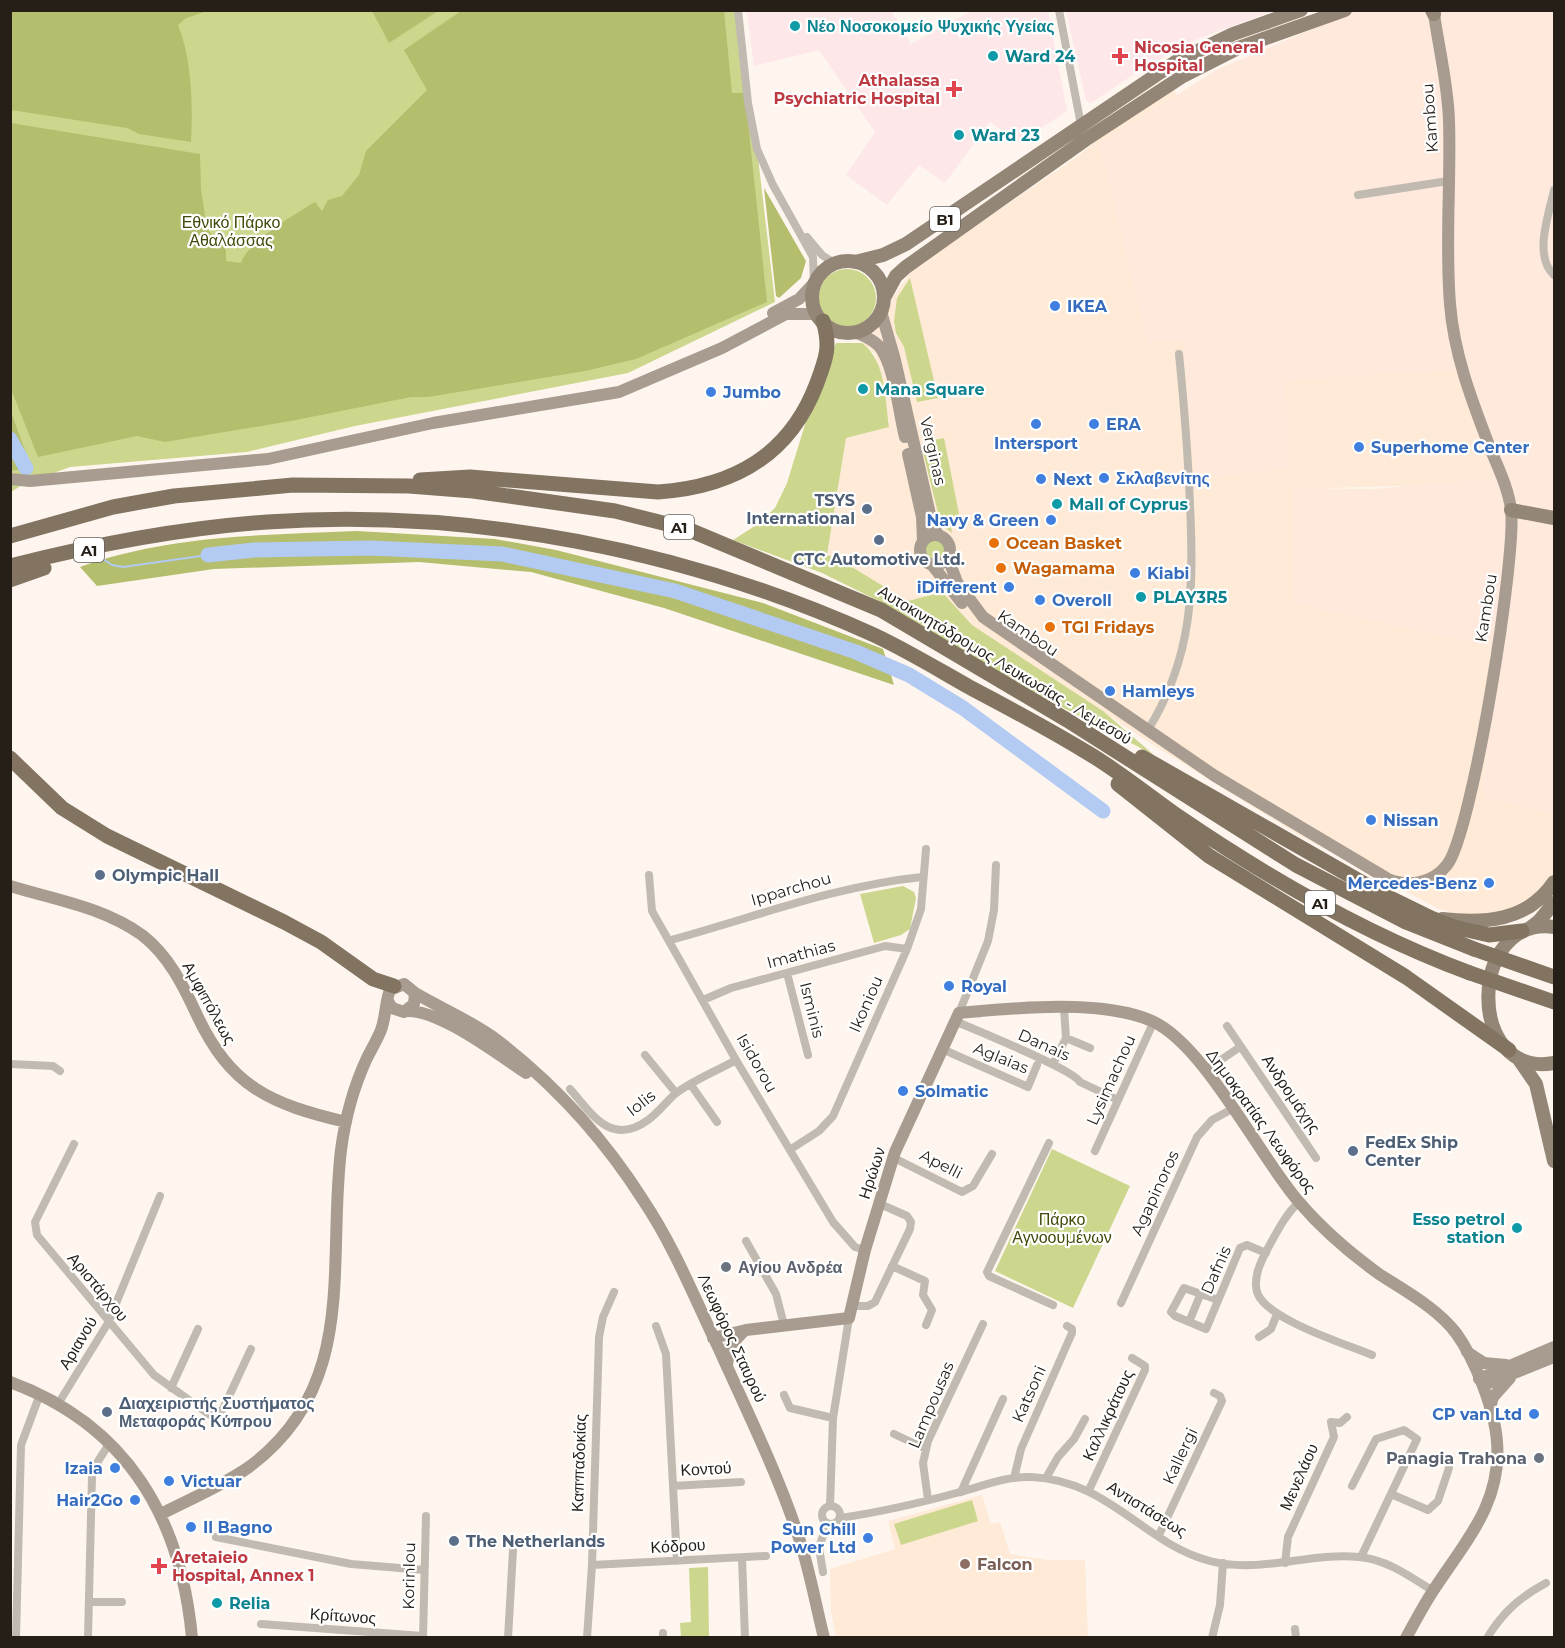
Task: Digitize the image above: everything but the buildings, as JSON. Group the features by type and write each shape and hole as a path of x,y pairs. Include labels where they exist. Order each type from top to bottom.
{"highway":[{"path":"391,485 441,477 460,477 658,492 689,489 732,475 773,452 804,414 826,355 829,339 820,318"},
{"name":"Αυτοκινητόδρομος Λευκωσίας - Λεμεσού","path":"10,536 103,510 174,496 270,486 391,485 473,490 615,511 687,529 881,610 1067,720 1296,865 1406,922 1554,977"},
{"name":"A1","path":"10,566 168,535 264,522 416,521 465,525 602,547 742,584 829,616 923,660 1098,759 1178,816 1295,889 1380,936 1470,973 1554,1002"},
{"path":"10,580 37,570 168,535"},
{"path":"1067,720 1130,750 1364,884 1431,918 1454,927 1489,935 1525,930"},
{"path":"1033,722 1107,775 1209,856 1396,971 1513,1053"},
{"path":"10,758 62,808 107,836 284,922 321,942 373,979 394,986"}],"main road":[{"name":"B1","path":"834,263 855,262 883,255 906,244 1155,74 1204,46 1301,10"},
{"name":"B1","path":"855,332 873,322 896,276 1085,140 1183,76 1238,48 1345,10"},
{"name":"Kambou","path":"948,558 957,582 983,617 1215,776 1388,879 1412,883 1434,876 1447,865 1456,847 1473,779 1507,589 1511,510 1462,374 1453,332 1448,268 1449,118 1433,12"},
{"path":"855,262 867,267 876,275 882,286 883,301"},
{"path":"329,445 352,436 438,416 606,387 636,378 710,346 799,299 814,284 820,273 834,263"},
{"path":"814,284 812,294 820,318"},
{"name":"Verginas","path":"883,301 885,326 896,360 932,523 938,535"},
{"path":"10,478 30,481 220,464 291,455 433,423 619,392 722,348 786,314 820,318 844,333 855,332"},
{"name":"Verginas","path":"855,332 869,337 880,348 887,362 922,517 923,541"},
{"path":"1511,510 1554,518"},
{"path":"938,535 950,545 948,558 944,563 933,566 922,559 920,547 923,541 927,537 938,535"},
{"name":"Kambou","path":"933,566 969,612 987,626 1134,725 1148,730"},
{"path":"1431,918 1466,921 1503,918 1527,909 1554,882"},
{"name":"Αμφιπόλεως","path":"10,886 90,908 116,919 143,936 160,952 175,973 217,1054 235,1074 290,1108 346,1122"},
{"path":"1554,903 1539,921 1525,930 1502,951 1489,983 1490,1018 1495,1035 1513,1053 1536,1084 1554,1161"},
{"path":"1525,930 1554,927"},
{"path":"161,1514 229,1479 262,1457 291,1426 312,1392 327,1353 332,1325 337,1199 346,1122 355,1090 377,1041 390,990 394,986 408,986 415,993 414,1004 377,1041"},
{"name":"Λεωφόρος Σταυρού","path":"415,993 496,1039 568,1104 611,1153 644,1201 727,1367 797,1533 824,1638"},
{"path":"388,1001 396,1011 406,1011"},
{"name":"Δημοκρατίας Λεωφόρος","path":"957,1017 1016,1008 1124,1011 1154,1021 1172,1033 1206,1070 1299,1202 1355,1256 1448,1323 1467,1352 1490,1408 1498,1454 1489,1501 1477,1528 1433,1591 1406,1638"},
{"name":"Λεωφόρος Σταυρού","path":"406,1011 425,1012 441,1019 548,1086"},
{"name":"Ηρώων","path":"850,1312 865,1250 894,1158 957,1017"},
{"path":"1513,1053 1533,1063 1554,1063"},
{"path":"701,1312 714,1323 742,1331"},
{"path":"713,1338 850,1312"},
{"path":"727,1367 729,1347 742,1331"},
{"path":"1490,1408 1500,1388 1514,1369 1554,1347"},
{"path":"1467,1352 1484,1363 1514,1369"},
{"path":"1480,1382 1554,1357"},
{"path":"10,1382 58,1404 109,1444 129,1465 161,1514 174,1544 185,1582 192,1638"}],"street":[{"path":"738,10 748,103 757,149 773,185 814,260 814,284"},
{"path":"1059,10 1082,125"},
{"path":"1358,195 1448,181"},
{"path":"1554,190 1545,229 1546,261 1548,269 1554,275"},
{"path":"794,220 822,255 834,263"},
{"path":"1148,730 1164,705 1176,675 1188,630 1193,577 1186,429 1179,354"},
{"name":"Ikoniou","path":"791,1149 819,1131 833,1116 908,949 921,909 926,849"},
{"name":"Ηρώων","path":"957,1017 988,941 994,910 996,865"},
{"name":"Isidorou","path":"650,876 652,911 671,940 736,1059 842,1235 855,1247 865,1250"},
{"name":"Ipparchou","path":"671,940 800,900 854,887 922,877"},
{"name":"Imathias","path":"704,1000 731,988 885,946 908,949"},
{"name":"Isminis","path":"787,973 808,1055"},
{"path":"1053,1064 1066,1038 1064,1009"},
{"name":"Danais","path":"957,1017 1053,1064 1077,1077 1080,1082 1118,1100"},
{"name":"Lysimachou","path":"1095,1151 1154,1021"},
{"name":"Ανδρομάχης","path":"1227,1026 1316,1158"},
{"path":"1066,1038 1090,1048"},
{"name":"Ανδρομάχης","path":"1206,1070 1240,1047"},
{"name":"Aglaias","path":"942,1049 1028,1087 1037,1065"},
{"path":"645,1055 676,1093"},
{"name":"Iolis","path":"570,1089 598,1121 610,1129 621,1131 632,1129 649,1120 676,1093 736,1059"},
{"path":"10,1064 53,1066 60,1071"},
{"path":"692,1085 717,1122"},
{"name":"Agapinoros","path":"1121,1303 1197,1137 1206,1125 1232,1109"},
{"path":"1049,1143 987,1272 989,1276 1053,1305"},
{"name":"Αριστάρχου","path":"74,1144 35,1222 37,1235 108,1323 154,1375 210,1415 223,1409 251,1349"},
{"name":"Apelli","path":"894,1158 962,1192 973,1186 992,1154"},
{"name":"Αριανού","path":"58,1404 108,1323 160,1196"},
{"path":"1299,1202 1288,1213 1266,1253 1256,1280 1256,1289 1265,1306 1277,1314 1372,1355"},
{"path":"850,1312 875,1302 911,1222 907,1216 880,1204"},
{"path":"746,1241 776,1294 784,1325"},
{"name":"Dafnis","path":"1189,1322 1206,1329 1240,1248 1247,1245 1266,1253"},
{"path":"892,1266 925,1281 923,1295 932,1310 926,1325"},
{"path":"1201,1293 1189,1322 1171,1312 1184,1288 1201,1293 1218,1300"},
{"name":"Καππαδοκίας","path":"587,1638 592,1565 599,1337 603,1317 614,1292"},
{"name":"Ηρώων","path":"830,1506 833,1418 850,1312"},
{"path":"1260,1337 1270,1329 1277,1314"},
{"name":"Lampousas","path":"928,1500 923,1463 926,1449 983,1324"},
{"path":"656,1326 666,1354 677,1561"},
{"name":"Katsoni","path":"1014,1478 1021,1449 1072,1333 1072,1329 1067,1326"},
{"path":"171,1388 198,1329"},
{"name":"Καλλικράτους","path":"1089,1490 1145,1370 1145,1366 1132,1358"},
{"name":"Kallergi","path":"1159,1535 1222,1401 1220,1396 1214,1393"},
{"path":"16,1638 21,1445 40,1394"},
{"path":"784,1395 790,1408 833,1418"},
{"path":"962,1492 1003,1399"},
{"name":"Μενελάου","path":"1285,1563 1288,1537 1334,1437 1331,1422 1340,1423 1347,1417"},
{"path":"1046,1478 1085,1419"},
{"path":"1352,1486 1376,1439 1404,1430 1413,1434 1417,1439 1361,1557"},
{"path":"894,1434 926,1449"},
{"path":"88,1638 92,1476 99,1457 109,1444"},
{"path":"1391,1494 1428,1510 1438,1501 1449,1468"},
{"name":"Αντιστάσεως","path":"840,1518 880,1512 1014,1478 1046,1478 1089,1490 1159,1535 1200,1558 1223,1563 1258,1566 1338,1557 1361,1557 1406,1573 1433,1591"},
{"name":"Κοντού","path":"673,1486 741,1482"},
{"path":"823,1572 819,1548 827,1523 822,1513 830,1506 838,1509 840,1518 833,1524 827,1523"},
{"name":"Korinlou","path":"423,1637 426,1516"},
{"path":"216,1537 342,1563 424,1570"},
{"path":"508,1638 513,1550"},
{"name":"Κόδρου","path":"592,1565 766,1556"},
{"path":"742,1558 745,1638"},
{"path":"1212,1638 1220,1605 1223,1563"},
{"path":"1487,1638 1498,1619 1515,1602 1546,1583"},
{"path":"89,1602 122,1602"},
{"name":"Κρίτωνος","path":"261,1624 353,1635 423,1637"}],"shaded area":[{"name":"Nicosia General Hospital","path":"1066,10 1272,11 1190,42 1139,71 1091,103 1086,101"},
{"name":"Athalassa Psychiatric Hospital","path":"747,11 891,11 911,44 971,11 1048,11 1067,111 1019,143 990,122 945,183 919,165 887,205 846,175 875,132 819,50 754,66"},
{"path":"1355,11 1554,11 1554,814 1484,797 1491,646 1294,603 1294,488 1374,489 1494,478 1456,370 1286,380 1289,469 1195,478 1183,340 1147,343 1110,185 1097,145 1218,69"},
{"path":"1174,86 1216,281 1458,365 1554,504 1432,485 1294,489 1294,603 1491,646 1484,797 1554,814 1554,872 1534,905 1484,923 1437,908 1297,834 1150,743 972,625 942,592 908,601 837,558 827,555 846,438 889,426 881,374 875,354 862,343 879,327 889,303 912,270 1078,156 1124,118"},
{"name":"Falcon","path":"982,1495 991,1524 1000,1522 1010,1554 1048,1560 1085,1560 1088,1637 836,1637 831,1612 830,1569 895,1549 888,1521"}],"green space":[{"path":"11,10 207,11 186,18 178,25 183,38 191,83 191,142 139,134 127,128 11,110"},
{"name":"Εθνικό Πάρκο Αθαλάσσας","path":"10,11 738,11 751,98 775,302 628,373 355,426 247,452 70,467 24,484 11,492"},
{"path":"372,11 438,11 389,43"},
{"name":"Εθνικό Πάρκο Αθαλάσσας","path":"461,11 724,11 732,93 745,93 767,302 636,359 585,371 428,397 411,397 291,421 165,442 137,436 38,457 11,389 11,123 200,154 201,189 207,229 226,250 226,261 241,263 245,255 262,237 284,221 315,202 322,211 328,200 342,196 359,175 366,151 427,90 404,50"},
{"path":"764,188 806,261 801,278 779,298 776,296"},
{"path":"847,269 858,271 871,282 876,298 874,309 863,322 847,327 836,325 823,314 818,298 820,287 831,274"},
{"path":"910,278 938,398 917,402 904,347 896,333 894,321 897,298"},
{"path":"836,343 862,343 876,360 883,381 889,427 846,438 827,555 837,558 908,601 942,592 972,625 1103,711 1154,755 1033,692 883,603 822,573 733,540 758,524 775,508 787,483 807,418"},
{"path":"11,412 31,467 11,471"},
{"path":"944,438 961,524 951,526 952,533 941,525 923,452 929,441"},
{"path":"357,531 495,539 556,550 763,603 883,649 894,685 664,608 531,572 419,562 214,569 97,586 80,567 147,548 217,538"},
{"path":"935,539 943,542 946,550 943,558 935,561 927,558 924,550 927,542"},
{"path":"903,886 914,892 916,898 910,929 901,935 874,943 860,894"},
{"name":"Πάρκο Αγνοουμένων","path":"1052,1149 1130,1186 1073,1308 995,1271"},
{"path":"972,1500 978,1521 901,1545 894,1524"},
{"path":"708,1567 709,1637 681,1637 680,1623 691,1622 689,1568"}],"waterway":[{"path":"10,439 26,468"},
{"path":"208,555 254,550 371,548 502,554 675,591 856,652 909,675 963,708 1103,811"},
{"path":"100,557 112,565 123,567 208,555"}],"place":[{"name":"Νέο Νοσοκομείο Ψυχικής Υγείας","path":"795,26"},
{"name":"Ward 24","path":"993,56"},
{"name":"Nicosia General Hospital","path":"1120,56"},
{"name":"Athalassa Psychiatric Hospital","path":"954,89"},
{"name":"Ward 23","path":"959,135"},
{"name":"IKEA","path":"1055,306"},
{"name":"Mana Square","path":"863,389"},
{"name":"Jumbo","path":"711,392"},
{"name":"Intersport","path":"1036,424"},
{"name":"ERA","path":"1094,424"},
{"name":"Superhome Center","path":"1359,447"},
{"name":"Σκλαβενίτης","path":"1104,478"},
{"name":"Next","path":"1041,479"},
{"name":"Mall of Cyprus","path":"1057,504"},
{"name":"TSYS International","path":"867,509"},
{"name":"Navy & Green","path":"1051,520"},
{"name":"CTC Automotive Ltd.","path":"879,540"},
{"name":"Ocean Basket","path":"994,543"},
{"name":"Wagamama","path":"1001,568"},
{"name":"Kiabi","path":"1135,573"},
{"name":"iDifferent","path":"1009,587"},
{"name":"PLAY3R5","path":"1141,597"},
{"name":"Overoll","path":"1040,600"},
{"name":"TGI Fridays","path":"1050,627"},
{"name":"Hamleys","path":"1110,691"},
{"name":"Nissan","path":"1371,820"},
{"name":"Olympic Hall","path":"100,875"},
{"name":"Mercedes-Benz","path":"1489,883"},
{"name":"Royal","path":"949,986"},
{"name":"Solmatic","path":"903,1091"},
{"name":"FedEx Ship Center","path":"1353,1151"},
{"name":"Esso petrol station","path":"1517,1228"},
{"name":"Αγίου Ανδρέα","path":"726,1267"},
{"name":"Διαχειριστής Συστήματος Μεταφοράς Κύπρου","path":"107,1412"},
{"name":"CP van Ltd","path":"1534,1414"},
{"name":"Panagia Trahona","path":"1539,1458"},
{"name":"Izaia","path":"115,1468"},
{"name":"Victuar","path":"169,1481"},
{"name":"Hair2Go","path":"135,1500"},
{"name":"Il Bagno","path":"191,1527"},
{"name":"Sun Chill Power Ltd","path":"868,1538"},
{"name":"The Netherlands","path":"454,1541"},
{"name":"Falcon","path":"965,1564"},
{"name":"Aretaieio Hospital, Annex 1","path":"159,1566"},
{"name":"Relia","path":"217,1603"}]}
